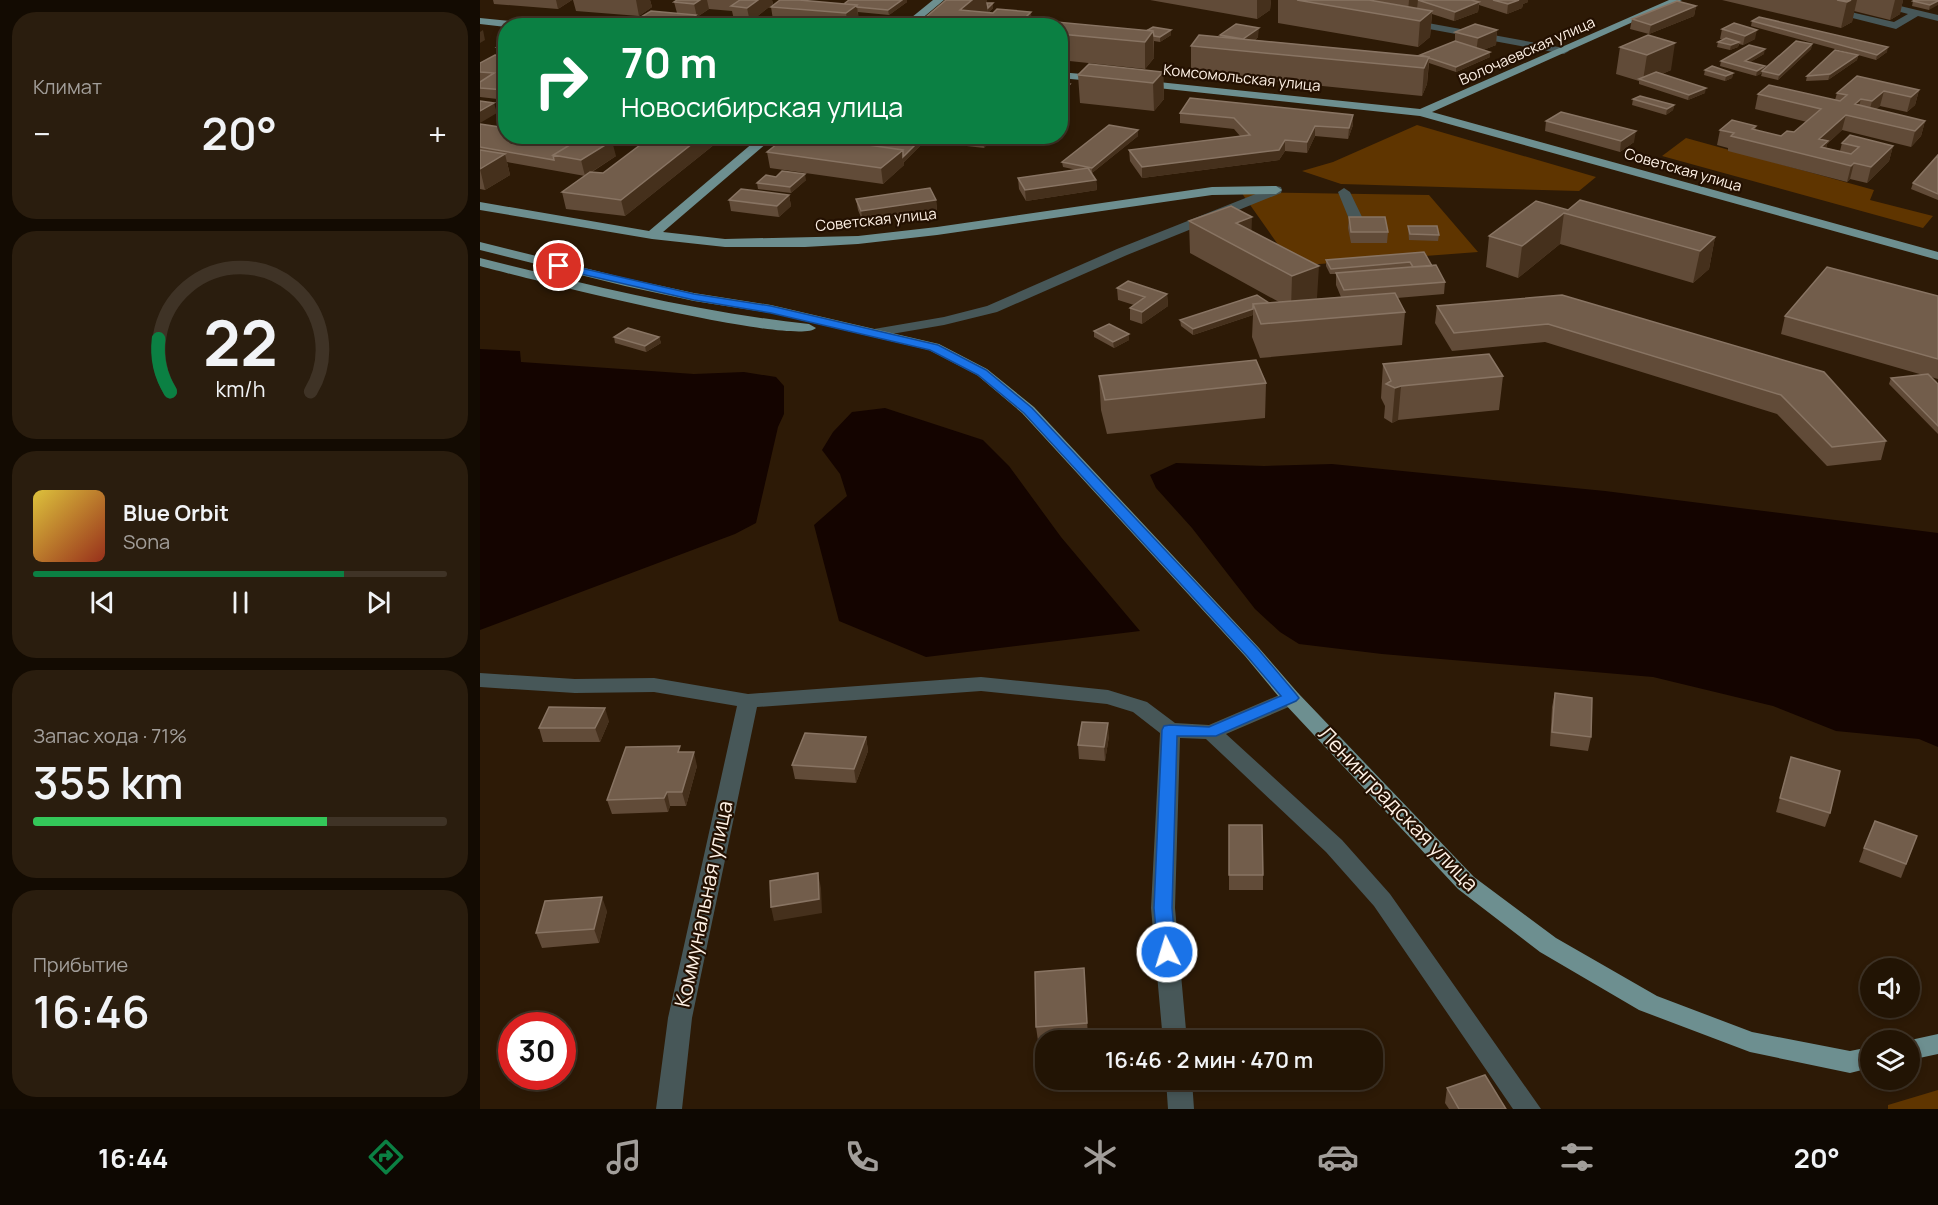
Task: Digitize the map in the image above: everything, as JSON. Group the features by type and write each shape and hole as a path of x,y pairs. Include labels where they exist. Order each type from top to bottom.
{"main road":[{"path":"916,18 939,0"},
{"name":"Волочаевская улица","path":"1421,113 1677,0"},
{"path":"480,21 498,23"},
{"name":"Комсомольская улица","path":"1068,76 1421,113"},
{"name":"Советская улица","path":"1421,113 1938,256"},
{"path":"652,234 759,144"},
{"name":"Советская улица","path":"480,206 652,234 725,243 847,241 937,231 1212,191 1276,190"},
{"path":"480,246 579,272 694,297 771,309 874,333"},
{"path":"480,262 663,306 756,323 874,333"},
{"path":"560,283 579,272"},
{"name":"Ленинградская улица","path":"874,333 934,347 982,372 1028,410 1291,698 1466,883 1548,945 1648,1003 1750,1042 1850,1062 1860,1060"},
{"path":"1920,1048 1938,1044"}],"street":[{"path":"1786,0 1896,26 1916,13"},
{"path":"1862,0 1938,18"},
{"path":"1393,20 1564,51"},
{"path":"874,333 944,321 992,309 1122,252 1276,190"},
{"path":"1344,192 1356,219"},
{"path":"480,680 575,686 654,685 748,701 981,684 1108,696 1140,707 1170,730 1211,732 1291,698"},
{"name":"Коммунальная улица","path":"669,1109 680,1018 748,701"},
{"path":"1170,730 1163,908 1174,1030"},
{"path":"1211,732 1334,846 1382,900 1528,1109"},
{"path":"1180,1090 1181,1109"}],"shaded area":[{"path":"1417,125 1596,177 1579,191 1341,184 1302,171 1333,162"},
{"path":"1686,138 1874,190 1870,200 1933,216 1923,228 1662,156"},
{"path":"1241,192 1429,195 1478,252 1293,266"},
{"path":"480,349 520,351 521,362 694,374 744,372 776,377 784,386 784,414 778,427 756,523 735,534 480,630"},
{"path":"885,408 983,440 1009,466 1061,537 1140,631 926,657 839,621 814,525 847,496 840,474 822,450 833,432 852,412"},
{"path":"1176,463 1264,466 1332,464 1605,491 1938,533 1938,747 1919,739 1836,731 1773,706 1653,677 1382,654 1299,644 1280,632 1255,609 1192,528 1156,488 1150,475"},
{"path":"1938,1090 1938,1109 1888,1109 1888,1105"}],"building":[{"path":"700,0 694,4 674,2"},
{"path":"740,0 758,0 747,8 731,6"},
{"path":"780,0 857,5 846,13 771,7"},
{"path":"849,0 902,0 888,10 844,4"},
{"path":"946,0 972,0 960,10 993,13 997,9 1031,12 1025,18 926,17"},
{"path":"1297,0 1369,0 1432,11 1420,21"},
{"path":"1418,0 1471,0 1479,2 1455,12"},
{"path":"1493,0 1519,0 1508,4"},
{"path":"1677,1 1696,6 1651,25 1632,19"},
{"path":"1913,1 1938,1 1930,5"},
{"path":"651,11 696,15 692,18 641,17"},
{"path":"1759,17 1888,47 1877,55 1752,21"},
{"path":"1068,23 1153,31 1145,42 1068,35"},
{"path":"1734,23 1757,30 1745,36 1722,29"},
{"path":"1236,24 1259,28 1243,39 1220,35"},
{"path":"1475,24 1497,30 1478,38 1455,32"},
{"path":"1153,27 1171,30 1160,37 1154,36 1153,31 1148,30"},
{"path":"1199,35 1429,57 1424,68 1191,46"},
{"path":"1648,35 1675,43 1647,55 1620,47"},
{"path":"1726,38 1739,42 1731,45 1718,42"},
{"path":"1455,41 1490,52 1456,67 1420,55"},
{"path":"1796,41 1812,44 1779,75 1762,71"},
{"path":"1749,45 1765,49 1745,61 1765,66 1757,71 1721,61"},
{"path":"1835,50 1858,55 1830,74 1807,76"},
{"path":"498,55 498,89 480,88 480,82 494,73 480,72 480,63"},
{"path":"1089,64 1163,72 1153,83 1078,75"},
{"path":"1712,66 1733,73 1726,76 1705,70"},
{"path":"1656,72 1706,88 1689,95 1639,79"},
{"path":"1857,76 1919,90 1911,97 1884,91 1872,101 1861,99 1855,104 1925,121 1915,131 1846,115 1819,139 1828,141 1821,147 1851,154 1859,147 1842,143 1850,135 1893,146 1871,167 1854,163 1851,166 1731,136 1734,133 1720,130 1732,120 1756,126 1752,129 1781,136 1787,131 1794,132 1821,109 1758,94 1769,85 1840,101 1847,95 1837,93"},
{"path":"1640,96 1674,105 1667,109 1633,99"},
{"path":"1190,98 1353,115 1349,128 1315,126 1307,142 1285,140 1279,150 1142,167 1129,150 1250,135 1234,118 1180,113"},
{"path":"480,101 494,103 480,111"},
{"path":"1561,112 1636,131 1621,141 1546,121"},
{"path":"480,124 498,127 498,144 571,144 553,155 554,160 480,147"},
{"path":"1109,125 1138,130 1092,168 1062,162"},
{"path":"571,144 607,144 581,160 553,155"},
{"path":"641,144 692,144 621,200 562,192 590,172 603,173"},
{"path":"777,144 861,144 903,150 881,168 767,152"},
{"path":"861,144 916,144 903,157 903,150"},
{"path":"480,150 505,154 480,169"},
{"path":"1938,155 1938,194 1913,183"},
{"path":"1088,168 1096,180 1025,190 1018,178"},
{"path":"782,171 805,174 790,187 757,183 766,175 776,177"},
{"path":"930,188 936,200 861,211 856,199"},
{"path":"741,189 789,195 777,206 729,200"},
{"path":"1580,200 1715,237 1700,251 1564,213 1522,246 1489,236 1536,201 1568,210"},
{"path":"1231,206 1252,217 1236,223 1319,266 1292,276 1189,221"},
{"path":"1349,217 1385,217 1388,232 1351,232"},
{"path":"1408,226 1437,226 1439,235 1410,234"},
{"path":"1424,252 1432,266 1413,267 1410,262 1331,269 1326,260"},
{"path":"1436,265 1445,282 1344,290 1336,273"},
{"path":"1827,267 1938,296 1938,359 1785,316"},
{"path":"1128,281 1167,294 1142,312 1130,308 1145,297 1117,288"},
{"path":"1395,293 1405,312 1261,324 1253,304"},
{"path":"1257,295 1269,303 1253,304 1253,309 1193,329 1180,320"},
{"path":"1562,295 1824,372 1886,441 1832,447 1781,395 1548,324 1454,333 1437,306"},
{"path":"1109,324 1129,334 1113,342 1094,331"},
{"path":"628,328 659,337 645,346 614,337"},
{"path":"1489,354 1503,376 1395,388 1386,384 1391,381 1383,364"},
{"path":"1256,360 1266,383 1105,400 1099,376"},
{"path":"1928,374 1938,384 1938,426 1891,378"},
{"path":"1555,693 1592,698 1591,737 1552,732"},
{"path":"549,707 605,708 595,728 539,728"},
{"path":"1082,722 1108,723 1104,747 1078,745"},
{"path":"805,733 866,737 854,769 792,765"},
{"path":"680,746 678,752 694,752 682,792 667,792 664,798 607,800 626,747"},
{"path":"1791,757 1840,771 1830,813 1780,798"},
{"path":"1875,821 1917,836 1906,864 1864,848"},
{"path":"1229,825 1262,825 1263,875 1229,875"},
{"path":"818,873 819,899 771,907 770,881"},
{"path":"602,897 594,929 536,933 545,901"},
{"path":"1084,968 1087,1023 1036,1027 1035,972"},
{"path":"1485,1075 1506,1109 1459,1109 1447,1088"}],"route":[{"path":"559,266 694,297 771,309 934,347 982,372 1028,410 1252,652 1291,698 1211,732 1170,730 1163,908 1167,952"}]}
